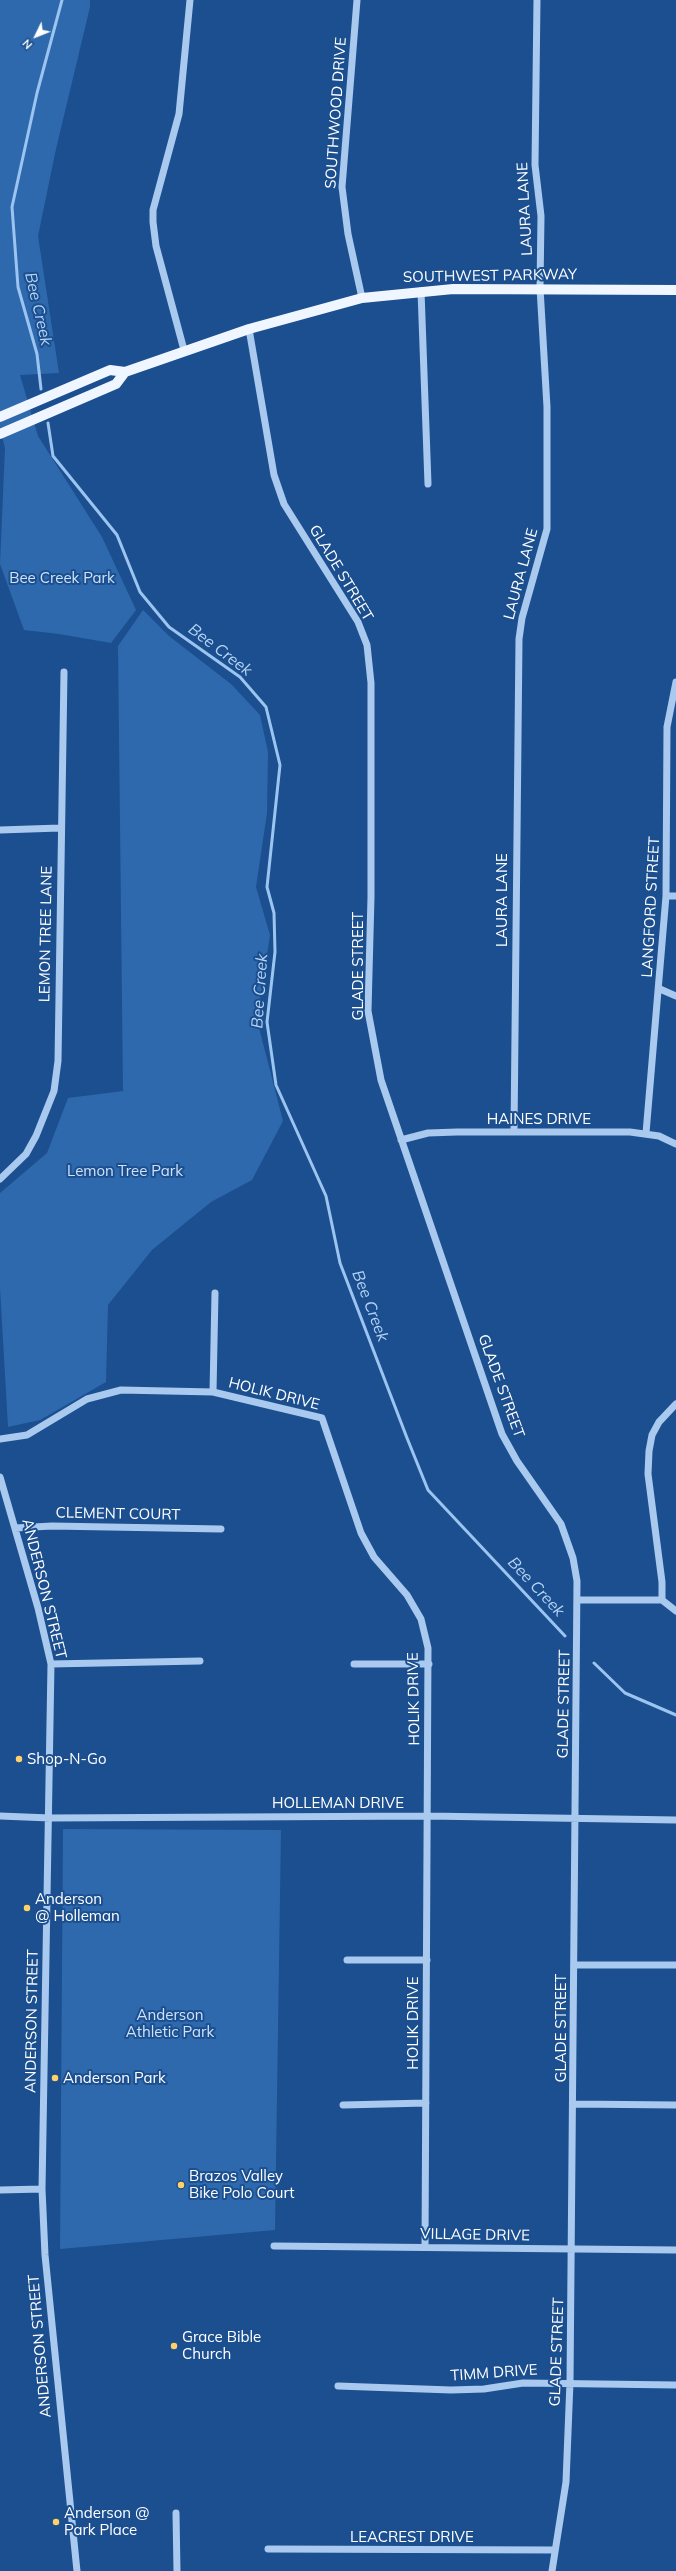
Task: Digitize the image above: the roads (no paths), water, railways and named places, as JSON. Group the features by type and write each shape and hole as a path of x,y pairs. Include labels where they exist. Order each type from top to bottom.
{"main road":[{"name":"SOUTHWEST PARKWAY","path":"0,417 110,370 125,372 184,350 249,329 362,298 421,291 540,288 676,290"},
{"name":"SOUTHWEST PARKWAY","path":"0,434 116,384 125,372"}],"street":[{"path":"184,350 156,246 153,216 179,114 190,0"},
{"name":"SOUTHWOOD DRIVE","path":"357,0 342,187 348,234 362,298"},
{"name":"LAURA LANE","path":"514,1132 518,639 522,618 548,529 548,408 540,288 541,216 535,165 537,0"},
{"path":"421,291 428,484"},
{"name":"GLADE STREET","path":"249,329 274,475 284,504 358,622 367,645 371,683 371,897 368,1011 381,1080 502,1434 517,1461 553,1510 568,1542 577,1581 573,2249 570,2382 566,2482 552,2571"},
{"name":"LEMON TREE LANE","path":"0,1179 26,1154 44,1118 54,1092 58,1061 60,828 64,672"},
{"name":"LANGFORD STREET","path":"646,1133 660,990 666,896 667,727 676,682"},
{"path":"668,753 676,753"},
{"path":"0,830 60,828"},
{"path":"666,896 676,896"},
{"path":"660,990 676,996"},
{"name":"HAINES DRIVE","path":"401,1140 428,1133 646,1133 659,1136 676,1144"},
{"path":"213,1392 215,1293"},
{"name":"HOLIK DRIVE","path":"0,1439 27,1435 87,1399 107,1392 136,1390 213,1392 322,1418 367,1545 374,1557 407,1595 421,1619 429,1664 425,2247"},
{"path":"662,1600 662,1582 648,1474 649,1451 652,1435 659,1422 676,1404"},
{"name":"ANDERSON STREET","path":"0,1477 38,1608 51,1664 47,1786 50,1818 42,2189 44,2255 77,2571"},
{"name":"CLEMENT COURT","path":"15,1528 52,1526 221,1529"},
{"path":"578,1600 662,1600 676,1611"},
{"path":"51,1664 200,1661"},
{"path":"354,1664 429,1664"},
{"name":"HOLLEMAN DRIVE","path":"0,1816 50,1818 428,1816 575,1817 676,1820"},
{"path":"347,1960 427,1960"},
{"path":"574,1965 676,1965"},
{"path":"343,2104 426,2103"},
{"path":"573,2104 676,2105"},
{"path":"0,2190 42,2189"},
{"name":"VILLAGE DRIVE","path":"274,2246 676,2250"},
{"name":"TIMM DRIVE","path":"338,2386 451,2390 484,2389 523,2383 570,2382 676,2385"},
{"path":"176,2513 177,2571"},
{"name":"LEACREST DRIVE","path":"268,2549 555,2550"}],"waterway":[{"name":"Bee Creek","path":"41,389 37,354 18,287 12,207 37,93 62,0"},
{"name":"Bee Creek","path":"48,423 53,456 117,535 140,592 169,627 240,677 266,707 280,765 267,887 274,913 275,952 267,1022 276,1085 326,1196 340,1263 428,1490 565,1636"},
{"name":"Bee Creek","path":"594,1663 625,1693 676,1715"}],"place":[{"name":"Shop-N-Go","path":"19,1759"},
{"name":"Anderson @ Holleman","path":"27,1908"},
{"name":"Anderson Park","path":"55,2078"},
{"name":"Brazos Valley Bike Polo Court","path":"181,2185"},
{"name":"Grace Bible Church","path":"174,2346"},
{"name":"Anderson @ Park Place","path":"56,2522"}],"park label":[{"name":"Bee Creek Park","path":"62,578"},
{"name":"Lemon Tree Park","path":"125,1171"},
{"name":"Anderson Athletic Park","path":"170,2024"}]}
